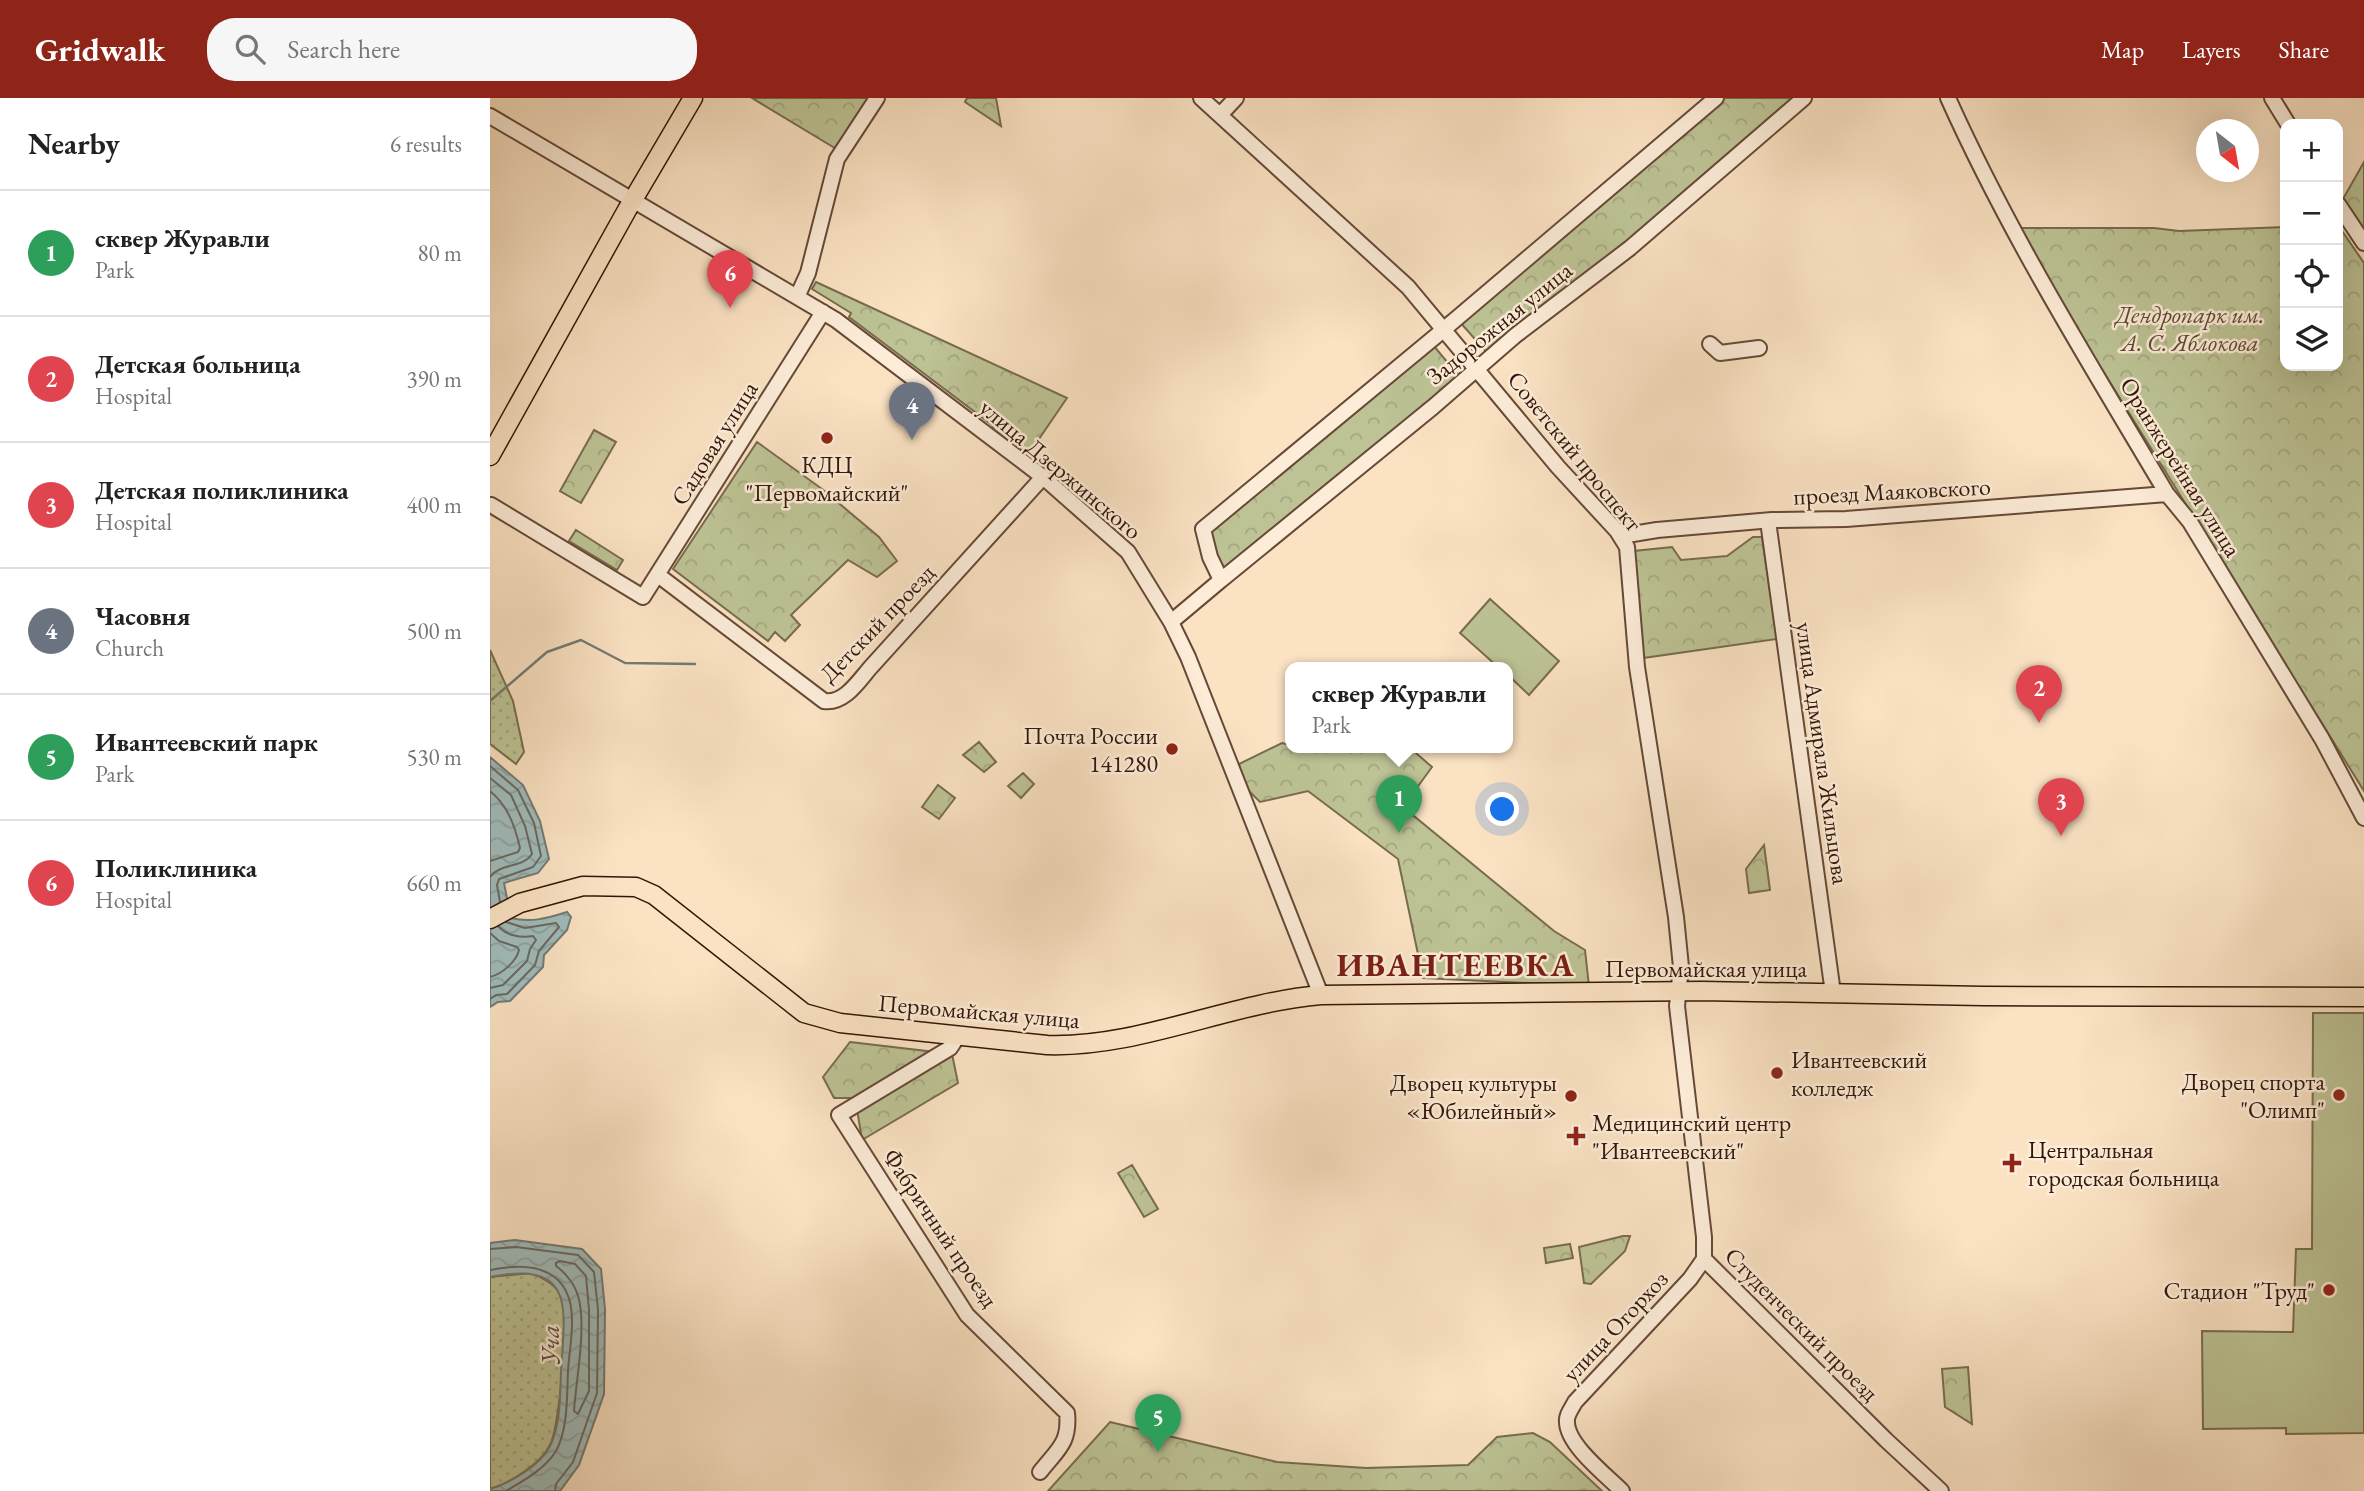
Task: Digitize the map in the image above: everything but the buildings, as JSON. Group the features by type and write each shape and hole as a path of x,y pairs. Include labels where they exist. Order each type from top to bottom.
{"main road":[{"path":"490,456 693,98"},
{"name":"Первомайская улица","path":"490,919 520,903 583,886 636,887 654,895 804,1013 840,1023 1047,1045 1084,1045 1109,1041 1260,1003 1321,995 1678,992 2364,997"}],"street":[{"path":"797,297 808,273 837,159 877,98"},
{"name":"Советский проспект","path":"1201,98 1400,279 1558,467 1621,536 1627,547 1637,667 1676,917 1681,967 1678,992"},
{"path":"1220,115 1236,98"},
{"name":"Задорожная улица","path":"1221,580 1210,557 1203,529 1716,98"},
{"name":"Задорожная улица","path":"1171,622 1516,335 1630,248 1804,98"},
{"name":"Оранжерейная улица","path":"1948,98 1965,139 2009,225 2167,494 2190,522 2315,728 2364,818"},
{"path":"2272,98 2284,119"},
{"name":"улица Дзержинского","path":"490,116 823,312 1043,477 1128,552 1171,622 1202,692 1321,995"},
{"path":"2343,212 2364,243"},
{"name":"Садовая улица","path":"491,505 643,597 823,312"},
{"path":"1710,344 1720,354 1759,348"},
{"name":"Детский проезд","path":"658,575 824,701 833,702 842,698 870,668 1043,477"},
{"name":"проезд Маяковского","path":"1621,536 1657,530 1768,521 1846,519 2167,494"},
{"name":"улица Адмирала Жильцова","path":"1768,521 1833,993"},
{"name":"Студенческий проезд","path":"1678,992 1677,1006 1704,1237 1704,1259 1941,1491"},
{"name":"Фабричный проезд","path":"958,1036 950,1048 839,1115 967,1315 1067,1413 1069,1429 1066,1439 1040,1472"},
{"name":"улица Огорхоз","path":"1622,1491 1583,1453 1573,1439 1567,1426 1568,1415 1575,1402 1690,1279 1704,1259"}],"green space":[{"path":"752,98 872,98 838,150"},
{"path":"967,98 996,98 1001,126 965,102"},
{"path":"1715,98 1804,98 1723,168 1488,354 1459,321"},
{"path":"2364,162 2364,232 2343,199"},
{"name":"Дендропарк им. А. С. Яблокова","path":"2280,227 2280,371 2343,371 2343,232 2364,263 2364,791 2014,228 2154,228 2179,231"},
{"path":"816,282 1067,398 1028,455 849,317 851,313 812,289"},
{"path":"1433,345 1459,376 1220,571 1209,533"},
{"path":"594,430 616,442 581,503 560,491"},
{"path":"757,442 822,489 879,537 897,561 877,577 848,560 791,615 800,625 785,641 775,632 768,641 673,569"},
{"path":"576,530 623,560 617,570 569,541"},
{"path":"1753,537 1762,537 1777,639 1643,658 1634,551 1672,547 1681,560 1727,556"},
{"path":"1490,599 1559,661 1529,695 1513,680 1513,662 1492,662 1460,633"},
{"path":"490,650 513,701 524,752 516,764 490,744"},
{"path":"979,742 996,762 984,772 963,755"},
{"path":"1282,743 1285,744 1285,753 1416,753 1432,767 1403,807 1554,931 1585,950 1589,986 1423,978 1398,859 1308,791 1260,802 1244,786 1239,764"},
{"path":"1023,773 1034,784 1021,798 1008,786"},
{"path":"938,785 955,798 939,819 922,807"},
{"path":"1764,845 1770,890 1749,893 1746,869"},
{"name":"Стадион \"Труд\"","path":"2313,1013 2364,1013 2364,1433 2286,1434 2286,1428 2203,1429 2202,1331 2293,1332 2296,1249 2312,1249"},
{"path":"850,1042 952,1054 958,1083 862,1140 857,1109 850,1098 834,1098 823,1077"},
{"path":"1132,1165 1158,1209 1144,1217 1118,1173"},
{"path":"1630,1236 1625,1251 1591,1284 1584,1283 1579,1247"},
{"path":"1570,1244 1573,1258 1546,1263 1544,1248"},
{"path":"532,1273 555,1287 561,1295 565,1312 557,1418 550,1445 540,1459 507,1482 490,1489 490,1277"},
{"path":"1968,1367 1972,1424 1945,1407 1942,1369"},
{"path":"1110,1422 1277,1462 1366,1468 1468,1465 1497,1437 1533,1433 1550,1442 1602,1491 1048,1491"}],"water":[{"path":"490,757 523,785 540,821 549,859 538,873 504,883 511,918 532,920 567,912 571,917 567,930 544,955 543,967 510,1001 498,1002 490,1007"},
{"path":"515,1240 582,1249 601,1269 605,1309 604,1394 579,1465 560,1491 490,1491 524,1472 546,1453 554,1437 559,1409 564,1327 559,1294 551,1283 538,1276 518,1274 490,1277 490,1243"}],"waterway":[{"path":"490,701 547,652 581,640 625,663 695,664"}],"place":[{"name":"Поликлиника","path":"730,308"},
{"name":"КДЦ \"Первомайский\"","path":"827,438"},
{"name":"Часовня","path":"912,440"},
{"name":"Детская больница","path":"2039,723"},
{"name":"Почта России 141280","path":"1172,749"},
{"name":"сквер Журавли","path":"1399,833"},
{"name":"Детская поликлиника","path":"2061,836"},
{"name":"Ивантеевский колледж","path":"1777,1073"},
{"name":"Дворец спорта \"Олимп\"","path":"2339,1095"},
{"name":"Дворец культуры «Юбилейный»","path":"1571,1096"},
{"name":"Медицинский центр \"Ивантеевский\"","path":"1576,1136"},
{"name":"Центральная городская больница","path":"2012,1163"},
{"name":"Стадион \"Труд\"","path":"2329,1290"},
{"name":"Ивантеевский парк","path":"1158,1452"}],"district":[{"name":"ИВАНТЕЕВКА","path":"1456,965"}],"water label":[{"name":"Уча","path":"550,1345"}]}
